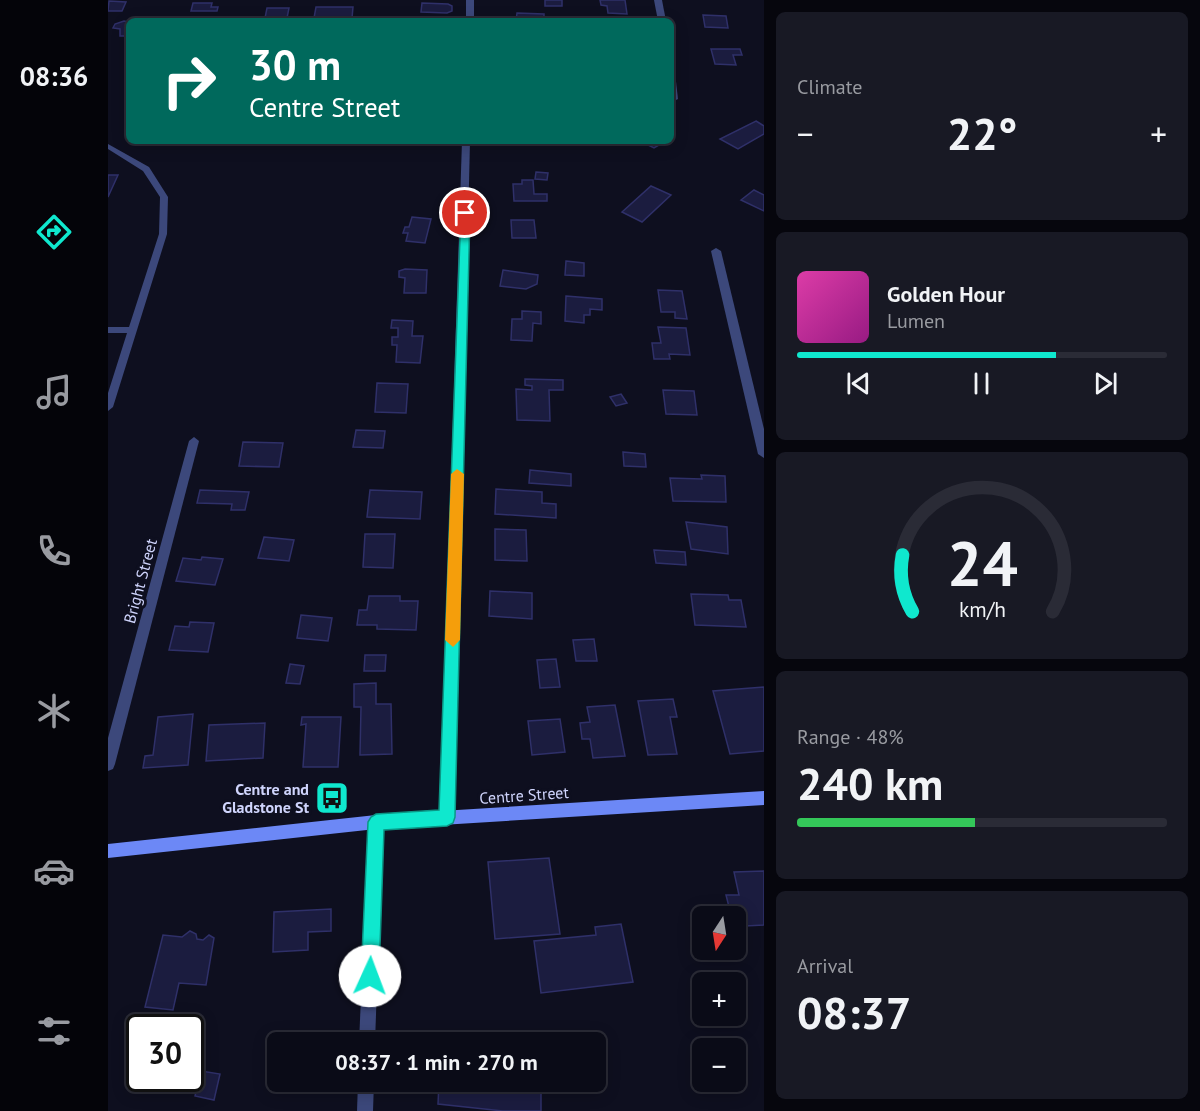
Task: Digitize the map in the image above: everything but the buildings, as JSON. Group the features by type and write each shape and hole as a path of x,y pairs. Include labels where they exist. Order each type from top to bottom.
{"main road":[{"name":"Centre Street","path":"108,851 376,822 764,798"}],"street":[{"path":"470,0 470,18"},
{"path":"658,0 661,18"},
{"path":"447,817 466,144"},
{"path":"716,251 764,454"},
{"name":"Bright Street","path":"108,764 194,441"},
{"path":"367,1032 376,822"},
{"path":"364,1111 365,1092"}],"lane":[{"path":"108,146 146,169 164,197 163,234 108,407"},
{"path":"108,330 132,330"}],"slow traffic":[{"path":"453,640 457,474"}],"place":[{"name":"Centre and Gladstone St","path":"332,798"}],"route":[{"path":"370,976 376,822 447,817 465,213"}]}
